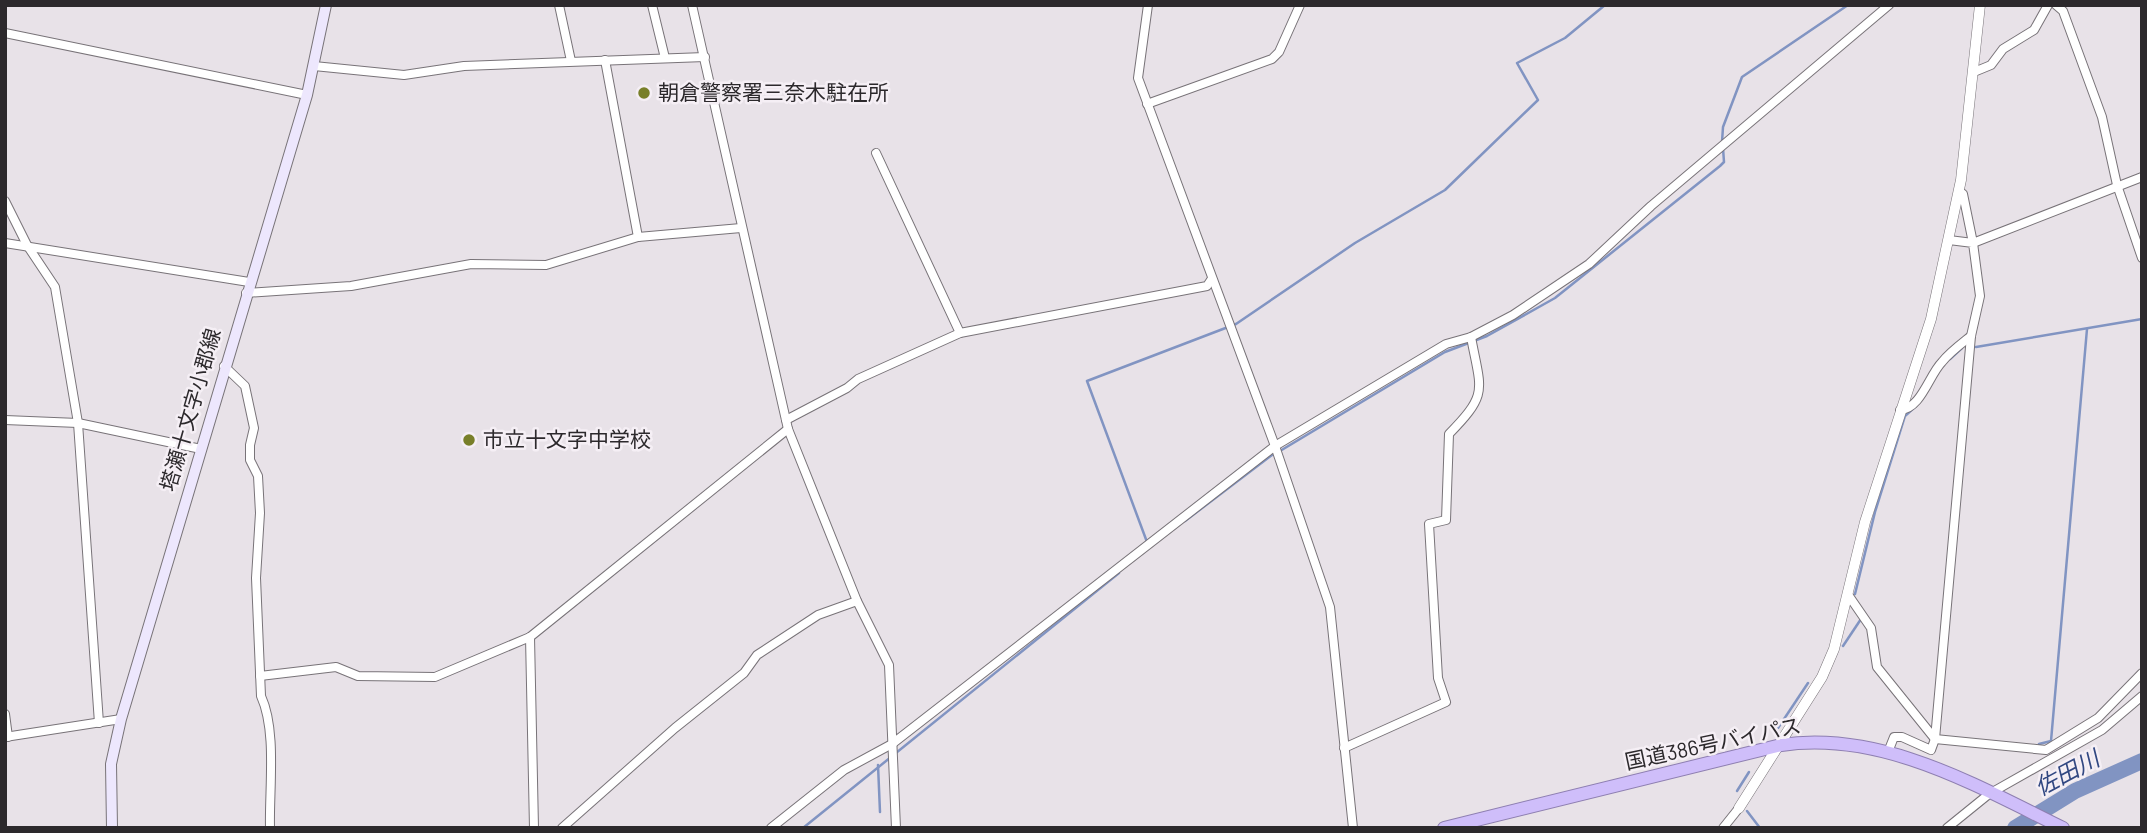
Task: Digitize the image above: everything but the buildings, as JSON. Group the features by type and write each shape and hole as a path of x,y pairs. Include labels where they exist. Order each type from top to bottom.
{"highway":[{"name":"国道386号バイパス","path":"1444,828 1780,745 1825,741 1888,752 1936,768 2063,828"}],"main road":[{"name":"塔瀬十文字小郡線","path":"112,828 111,764 121,719 247,288 307,95 326,5"}],"street":[{"path":"559,5 571,61"},
{"path":"652,5 665,58"},
{"path":"692,5 787,425 857,601 889,665 895,828"},
{"path":"1148,5 1138,78 1275,446 1330,607 1353,828"},
{"path":"1147,104 1272,59 1279,52 1300,5"},
{"path":"771,828 844,770 892,744 1275,446 1446,344 1471,337 1513,315 1589,264 1651,206 1889,5"},
{"path":"1723,828 1780,745 1822,677 1834,649 1849,596 1864,522 1931,319 1959,191 1980,5"},
{"path":"1974,72 1991,65 2003,49 2034,30 2048,5"},
{"path":"2056,5 2063,12 2102,117 2117,184 2142,258"},
{"path":"5,33 307,95"},
{"path":"314,66 404,75 464,66 705,57"},
{"path":"605,60 638,237"},
{"path":"876,153 960,333"},
{"path":"1948,240 1973,243 2117,184 2142,177"},
{"path":"1888,752 1894,737 1902,737 1931,750 1936,739 1971,336 1980,296 1973,243 1963,194 1959,191"},
{"path":"5,201 27,246 55,287 78,423 99,723"},
{"path":"5,243 247,288 351,286 471,264 546,265 638,237 741,228"},
{"path":"260,676 336,667 358,676 435,677 530,638 787,425 848,388 858,379 960,333 1208,286 1211,280"},
{"path":"1900,410 1907,410 1915,403 1941,362 1971,336"},
{"path":"1344,748 1447,702 1438,678 1429,524 1446,520 1449,434 1473,409 1481,391 1471,337"},
{"path":"224,366 245,386 254,428 250,460 258,476 260,513 256,551 260,676 270,738 270,828"},
{"path":"5,420 78,423 201,449"},
{"path":"1849,596 1871,628 1877,667 1936,739 2046,750 2098,718 2142,673"},
{"path":"562,828 675,728 744,673 757,655 818,615 857,601"},
{"path":"530,638 534,828"},
{"path":"1947,828 1989,794 2102,730 2142,696"},
{"path":"5,714 7,737 121,719"}],"waterway":[{"path":"1147,542 1087,381 1236,324 1355,243 1445,190 1538,100 1517,63 1565,38 1605,5"},
{"path":"1722,142 1723,127 1742,77 1848,5"},
{"path":"1280,451 1445,352 1487,336 1555,298 1720,166 1724,162 1723,148"},
{"path":"1976,347 2142,319"},
{"path":"2039,744 2051,741 2087,329"},
{"path":"1950,359 1962,348"},
{"path":"1855,594 1875,512 1905,416 1916,406"},
{"path":"1185,521 1272,455"},
{"path":"803,828 1119,573"},
{"path":"1843,646 1861,619"},
{"path":"1778,728 1808,683"},
{"name":"佐田川","path":"2015,828 2075,791 2142,761"},
{"path":"878,765 880,812"},
{"path":"1737,791 1749,772"},
{"path":"1747,811 1760,828"}],"place":[{"name":"朝倉警察署三奈木駐在所","path":"644,93"},
{"name":"市立十文字中学校","path":"469,440"}]}
